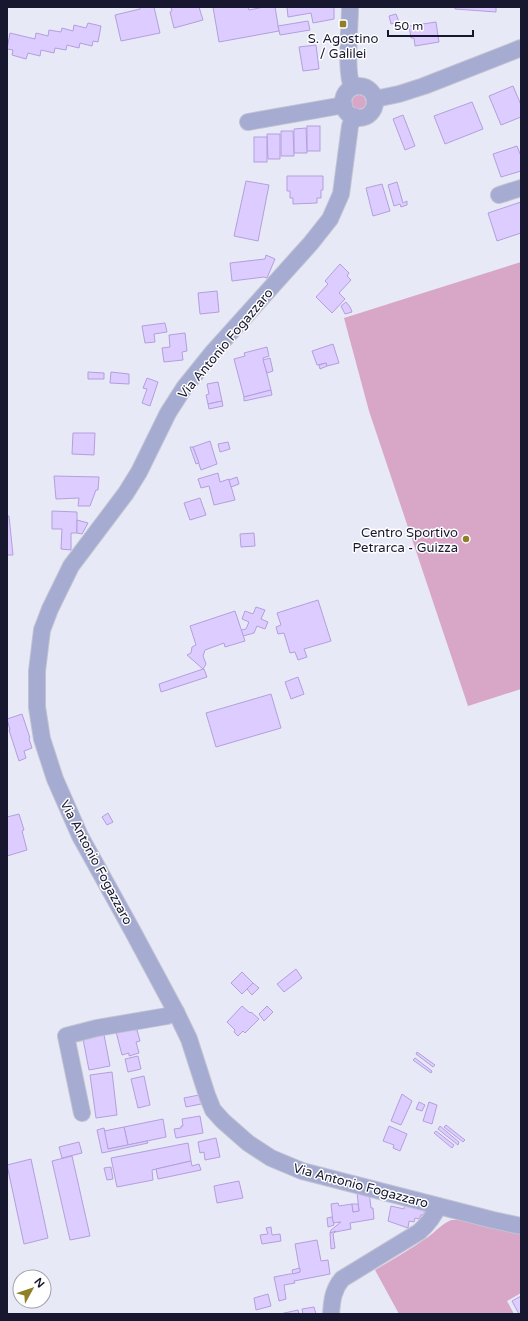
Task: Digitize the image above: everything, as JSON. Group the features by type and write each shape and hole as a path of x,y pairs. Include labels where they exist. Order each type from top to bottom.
{"street":[{"path":"350,7 349,68 352,87"},
{"path":"375,99 399,94 424,86 521,48"},
{"path":"248,122 349,111 362,117 371,112 374,107 375,99 371,91 360,86 352,87 344,96 349,111"},
{"name":"Via Antonio Fogazzaro","path":"349,111 350,126 341,194 330,219 311,243 213,352 184,388 168,413 139,472 126,493 71,566 50,609 42,630 37,671 37,707 42,739 55,779 80,836 176,1012 189,1039 207,1095 214,1110 223,1121 248,1144 271,1158 302,1171 521,1226"},
{"path":"499,195 521,188"},
{"path":"82,1113 66,1036 97,1028 167,1016 176,1012"},
{"path":"331,1314 332,1298 336,1285 342,1279 419,1232 429,1223 438,1206"}],"shaded area":[{"path":"356,95 362,95 366,99 366,105 362,109 356,109 352,105 352,99"},
{"name":"Centro Sportivo Petrarca - Guizza","path":"521,262 521,689 468,706 369,411 344,318"},
{"path":"451,1220 459,1220 521,1232 521,1293 507,1301 514,1314 399,1314 375,1270 409,1250"}],"building":[{"path":"140,7 154,7 160,33 121,41 115,15 140,9"},
{"path":"171,7 199,7 203,20 174,28 170,12 172,11"},
{"path":"213,7 248,7 249,10 264,7 275,7 279,31 219,42"},
{"path":"287,7 334,7 334,19 313,23 311,13 288,17"},
{"path":"455,7 496,7 496,12 455,9"},
{"path":"396,14 399,22 391,24 389,16"},
{"path":"308,21 310,30 280,35 278,26"},
{"path":"436,22 439,42 415,46 414,38 411,38 409,26"},
{"path":"88,23 101,26 98,42 93,41 92,46 80,43 79,48 67,45 66,50 55,48 54,53 41,50 40,56 28,53 26,59 12,55 13,50 7,49 10,33 35,39 36,33 48,36 49,30 61,32 62,28 73,31 74,25 86,28"},
{"path":"316,45 319,69 303,71 299,47"},
{"path":"513,86 521,105 521,117 501,125 489,96"},
{"path":"472,102 483,129 445,144 434,116"},
{"path":"403,115 415,146 405,150 393,119"},
{"path":"307,126 320,126 320,151 307,151"},
{"path":"306,128 307,153 294,153 294,129"},
{"path":"281,131 293,131 294,156 281,156"},
{"path":"267,134 280,134 280,159 268,159"},
{"path":"254,137 267,137 267,162 254,162"},
{"path":"517,146 521,156 521,171 501,177 493,154"},
{"path":"287,176 323,176 323,190 321,190 321,198 317,198 317,203 293,204 293,198 290,198 290,191 287,191"},
{"path":"246,181 269,185 258,241 234,236"},
{"path":"397,182 403,203 407,201 407,205 401,207 400,204 394,206 388,185"},
{"path":"382,184 390,211 373,216 366,188"},
{"path":"521,202 521,233 497,241 488,213"},
{"path":"266,255 275,259 267,278 264,277 232,281 230,263 265,259"},
{"path":"340,264 349,273 347,276 351,280 339,293 345,299 332,313 316,297 328,284 325,281"},
{"path":"217,291 219,312 200,314 198,293"},
{"path":"346,302 352,312 345,314 341,306"},
{"path":"165,323 167,332 154,334 155,342 145,343 142,326"},
{"path":"185,333 187,351 182,352 183,360 164,362 162,348 170,347 169,335"},
{"path":"333,344 339,363 327,366 326,363 317,365 312,351"},
{"path":"267,347 269,356 263,358 271,390 244,397 234,359 245,356 244,353"},
{"path":"270,358 273,371 267,373 263,360"},
{"path":"326,363 327,366 320,369 319,365"},
{"path":"88,372 104,373 104,379 88,379"},
{"path":"111,372 129,374 129,384 110,383"},
{"path":"147,378 158,382 150,406 142,403 147,389 143,388"},
{"path":"218,382 222,401 208,404 206,395 209,394 207,384"},
{"path":"271,390 272,395 244,401 244,397"},
{"path":"222,401 223,406 209,409 208,404"},
{"path":"73,433 95,433 94,455 72,454"},
{"path":"210,441 217,464 201,470 193,447"},
{"path":"228,442 230,449 220,452 218,444"},
{"path":"190,447 193,447 199,463 196,464"},
{"path":"218,473 220,482 229,479 235,500 214,505 209,486 201,488 198,479"},
{"path":"54,476 99,477 98,490 96,490 90,506 78,506 79,498 56,499"},
{"path":"237,477 239,484 231,487 229,480"},
{"path":"200,498 206,515 190,520 184,503"},
{"path":"52,511 77,512 77,533 71,533 71,550 61,549 62,529 52,529"},
{"path":"7,516 9,516 13,555 7,555"},
{"path":"77,520 88,523 82,534 77,533"},
{"path":"254,533 255,546 241,547 240,534"},
{"path":"318,600 331,641 304,649 307,657 298,660 295,652 290,653 284,633 278,634 276,627 281,625 277,613"},
{"path":"256,607 265,610 261,619 268,622 265,629 257,626 254,633 243,636 241,630 246,629 249,622 242,619 245,611 253,614"},
{"path":"235,611 245,641 225,647 224,643 205,650 203,656 206,664 203,669 187,655 191,653 192,647 196,645 190,626"},
{"path":"203,669 207,677 161,692 159,684"},
{"path":"298,677 304,694 291,699 285,682"},
{"path":"271,694 281,728 216,747 206,713"},
{"path":"22,714 32,748 24,751 26,758 19,761 7,719"},
{"path":"108,813 113,822 107,825 102,817"},
{"path":"19,814 24,830 22,831 27,850 7,856 7,817"},
{"path":"296,969 302,978 284,992 277,984"},
{"path":"242,972 253,983 242,994 231,983"},
{"path":"253,983 259,988 252,995 247,989"},
{"path":"242,1006 259,1019 245,1033 243,1031 238,1036 234,1032 235,1030 227,1022"},
{"path":"267,1006 273,1012 264,1021 259,1014"},
{"path":"133,1023 140,1041 136,1042 139,1053 129,1056 129,1053 122,1055 115,1028"},
{"path":"104,1035 110,1066 89,1070 83,1039"},
{"path":"417,1052 435,1065 433,1067 416,1054"},
{"path":"138,1056 141,1069 128,1072 125,1059"},
{"path":"415,1058 432,1071 431,1073 413,1060"},
{"path":"112,1072 117,1115 96,1118 90,1075"},
{"path":"144,1076 150,1105 138,1108 131,1079"},
{"path":"204,1094 206,1103 186,1107 184,1098"},
{"path":"402,1094 412,1101 401,1125 391,1121"},
{"path":"419,1102 425,1105 422,1111 416,1109"},
{"path":"429,1102 437,1105 432,1124 423,1121"},
{"path":"200,1116 203,1133 176,1138 174,1129 181,1128 181,1126 183,1126 182,1119"},
{"path":"163,1119 166,1137 128,1145 124,1127"},
{"path":"446,1125 465,1140 463,1142 444,1127"},
{"path":"389,1126 407,1134 400,1151 393,1148 394,1145 383,1141"},
{"path":"440,1126 459,1142 458,1145 438,1129"},
{"path":"124,1127 128,1145 108,1149 104,1131"},
{"path":"104,1128 108,1149 147,1141 148,1143 102,1153 97,1130"},
{"path":"436,1131 454,1145 452,1148 434,1133"},
{"path":"216,1138 220,1157 205,1160 204,1152 200,1153 198,1142"},
{"path":"79,1142 82,1153 62,1158 59,1147"},
{"path":"188,1143 191,1161 152,1170 153,1180 117,1187 111,1158"},
{"path":"72,1156 90,1236 70,1240 52,1161"},
{"path":"31,1159 48,1238 24,1244 7,1165"},
{"path":"191,1161 192,1166 199,1164 201,1170 158,1179 156,1169"},
{"path":"111,1167 113,1179 107,1180 104,1168"},
{"path":"239,1181 243,1198 217,1203 214,1186"},
{"path":"369,1191 374,1219 350,1223 351,1229 330,1233 331,1230 341,1222 333,1223 331,1204 338,1203 339,1206 352,1204 353,1212 359,1211 357,1192"},
{"path":"405,1202 425,1207 424,1215 421,1215 419,1219 415,1218 414,1222 409,1221 408,1228 388,1221 391,1206 404,1209"},
{"path":"352,1204 358,1204 359,1211 353,1212"},
{"path":"332,1217 334,1225 328,1227 327,1218"},
{"path":"271,1227 272,1235 280,1234 281,1241 262,1244 260,1235 268,1234 266,1228"},
{"path":"336,1231 333,1234 335,1248 331,1249 330,1233"},
{"path":"317,1240 321,1261 328,1260 330,1274 294,1281 295,1283 284,1285 286,1299 279,1301 274,1277 300,1272 295,1244"},
{"path":"300,1268 300,1272 293,1274 292,1270"},
{"path":"268,1294 271,1306 256,1310 254,1298"},
{"path":"521,1296 521,1314 519,1314 512,1301"},
{"path":"314,1307 316,1314 303,1314 302,1309"},
{"path":"298,1310 299,1314 280,1314"}],"place":[{"name":"S. Agostino / Galilei","path":"343,24"},
{"name":"Centro Sportivo Petrarca - Guizza","path":"466,539"}]}
